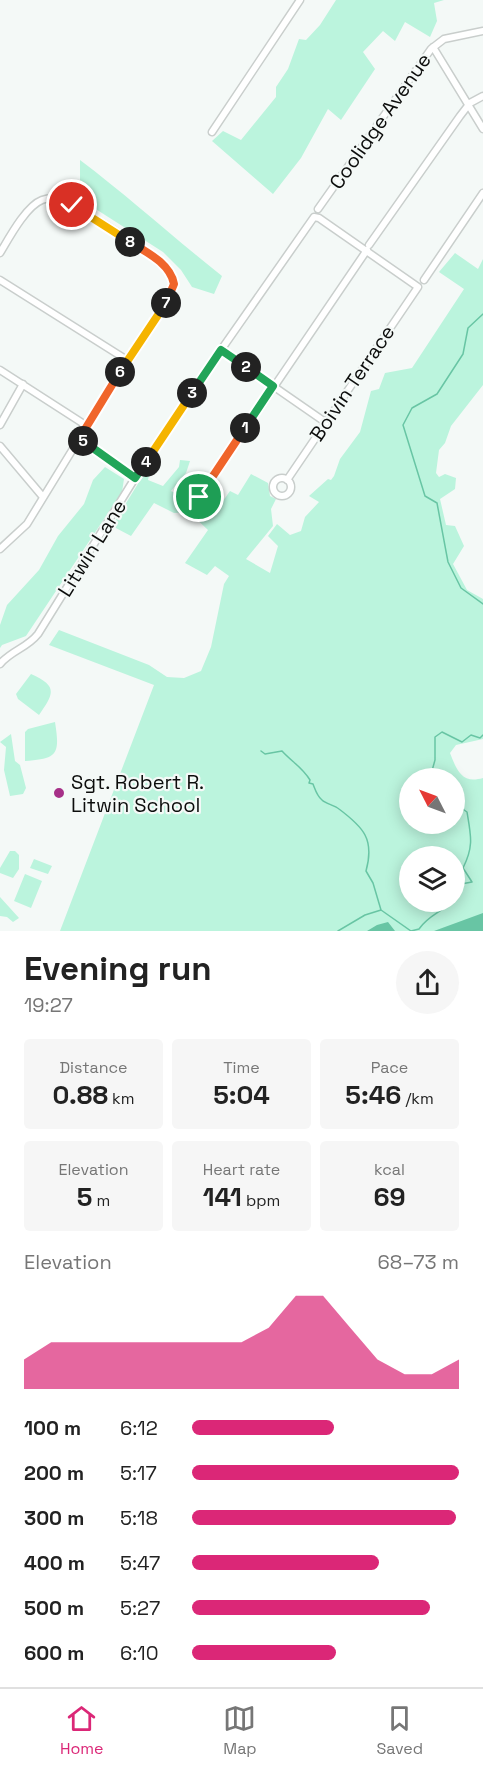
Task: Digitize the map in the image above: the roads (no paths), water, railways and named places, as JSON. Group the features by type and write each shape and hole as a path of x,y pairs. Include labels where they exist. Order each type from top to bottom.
{"street":[{"path":"212,132 300,0"},
{"name":"Coolidge Avenue","path":"318,209 433,47 444,39 483,31"},
{"path":"433,47 483,129"},
{"path":"199,497 368,247 468,106 483,96"},
{"path":"424,280 483,193"},
{"path":"0,253 33,206 42,200 54,198 72,205 159,262 172,278 172,291 27,524 0,549"},
{"path":"135,478 314,217 368,247"},
{"name":"Boivin Terrace","path":"287,480 418,287 368,247"},
{"path":"0,280 127,360"},
{"path":"221,350 326,422"},
{"path":"0,370 87,426"},
{"path":"0,425 23,384"},
{"name":"Litwin Lane","path":"0,664 14,650 31,642 39,632 135,478 79,439"},
{"path":"0,446 43,497"}],"waterway":[{"path":"483,314 468,328 463,354 437,394 412,408 403,425 425,496 437,503 448,562 461,588 483,604"},
{"path":"433,768 435,737 442,732 462,742 471,735 480,738 483,735"},
{"path":"261,751 265,754 282,751 307,775 309,783 313,784 320,798 339,809 360,828 368,842 366,871 373,883 381,910"},
{"path":"465,811 471,841 465,863"},
{"path":"465,871 472,882 465,883"},
{"path":"338,931 365,915 381,910 411,931 419,929 438,912"}],"place":[{"name":"Sgt. Robert R. Litwin School","path":"59,793"}]}
